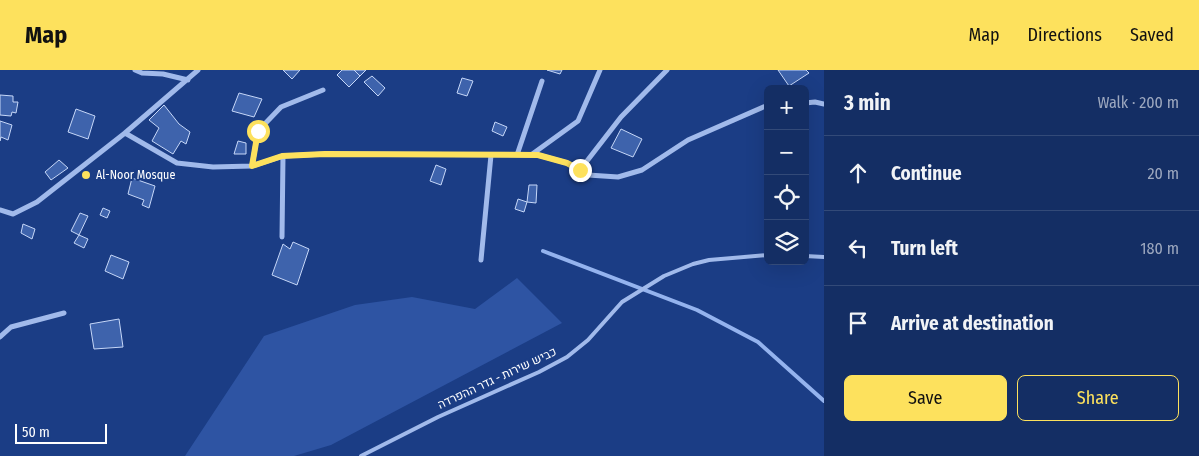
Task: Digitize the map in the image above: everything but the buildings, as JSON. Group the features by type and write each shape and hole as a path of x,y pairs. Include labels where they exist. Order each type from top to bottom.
{"street":[{"path":"135,70 142,73 163,74 188,80"},
{"path":"0,210 13,214 37,202 126,133 198,70"},
{"path":"531,155 578,121 600,70"},
{"path":"580,170 621,117 667,70"},
{"path":"517,155 542,81"},
{"path":"252,166 258,131 282,107 323,90"},
{"path":"809,103 824,104"},
{"path":"126,133 177,163 213,167 252,166 282,156 325,154 538,155 567,163 588,175 618,177 642,170 688,140 764,107"},
{"path":"481,260 491,155"},
{"path":"282,156 282,237"},
{"path":"0,337 12,327 64,313"}],"lane":[{"name":"כביש שירות - גדר ההפרדה","path":"362,456 438,417 539,372 567,357 588,340 622,302 664,276 693,264 709,260 764,255"},
{"path":"809,256 824,257"}],"shaded area":[{"path":"517,278 562,323 331,445 294,456 185,456 264,336 355,305 412,297 475,309"}],"waterway":[{"path":"543,251 697,310 758,342 824,401"}],"place":[{"name":"Al-Noor Mosque","path":"86,175"}],"route":[{"path":"258,131 252,166 282,156 325,154 538,155 567,163 580,170"}]}
